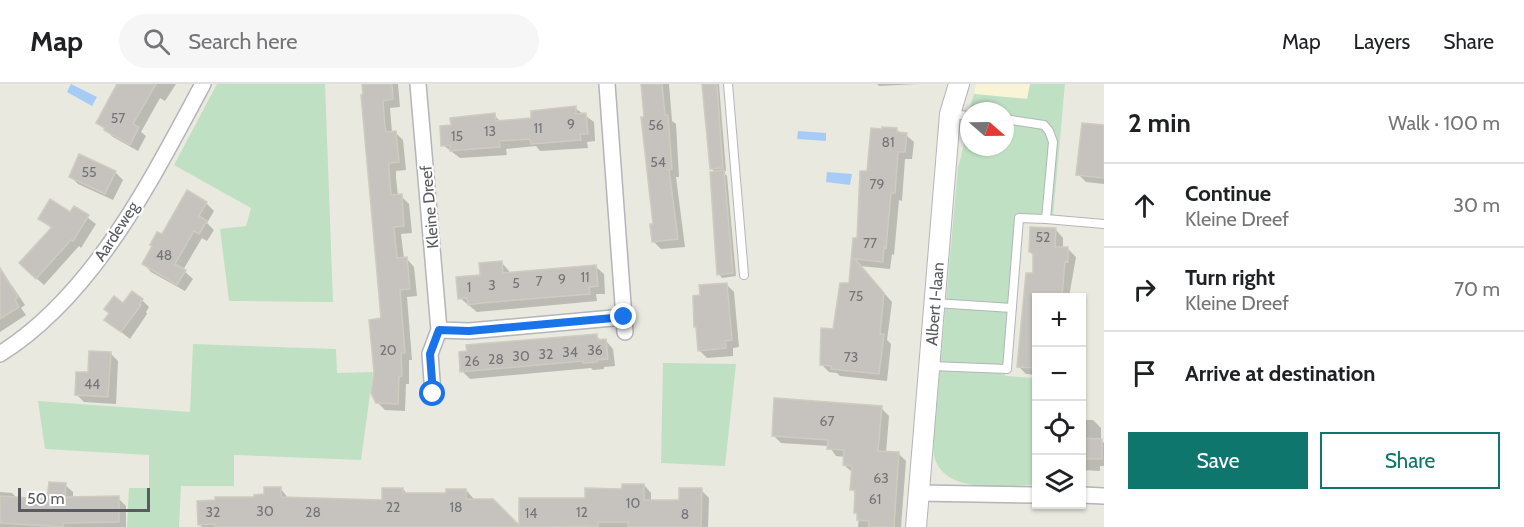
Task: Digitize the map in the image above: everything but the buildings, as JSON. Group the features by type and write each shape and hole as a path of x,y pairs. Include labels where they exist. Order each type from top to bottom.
{"street":[{"name":"Aardeweg","path":"0,354 33,332 69,297 86,276 125,220 203,84"},
{"name":"Kleine Dreef","path":"418,84 439,330 430,354 433,394"},
{"path":"439,330 469,331 625,325 607,84"},
{"name":"Albert I-laan","path":"916,527 935,303 959,115 959,84"},
{"path":"919,493 1032,495"},
{"path":"1086,495 1104,496"}],"lane":[{"path":"728,84 744,274"},
{"path":"1014,120 1044,125 1053,142 1046,219"},
{"path":"930,366 1007,369 1019,218 1104,224"},
{"path":"935,303 1012,308"}],"shaded area":[{"path":"976,84 1065,84 1064,102 974,94"}],"green space":[{"path":"217,84 325,84 333,302 229,301 220,229 246,226 251,208 174,165"},
{"path":"1030,84 1065,84 1053,216 1018,215 1005,376 1032,378 1032,485 993,486 962,483 949,477 939,468 934,455 958,167 961,156 1014,156 1014,102 972,102 974,94 1027,99"},
{"path":"193,344 336,349 337,373 373,372 361,460 234,455 234,486 181,486 179,527 127,527 129,488 149,488 149,455 45,449 38,401 190,412"},
{"path":"663,363 736,364 725,466 661,463"}],"water":[{"path":"71,84 97,97 92,106 67,92"},
{"path":"798,131 826,133 826,141 797,139"},
{"path":"827,172 852,174 850,185 826,182"}],"route":[{"path":"433,394 430,354 439,330 469,331 624,317"}]}
